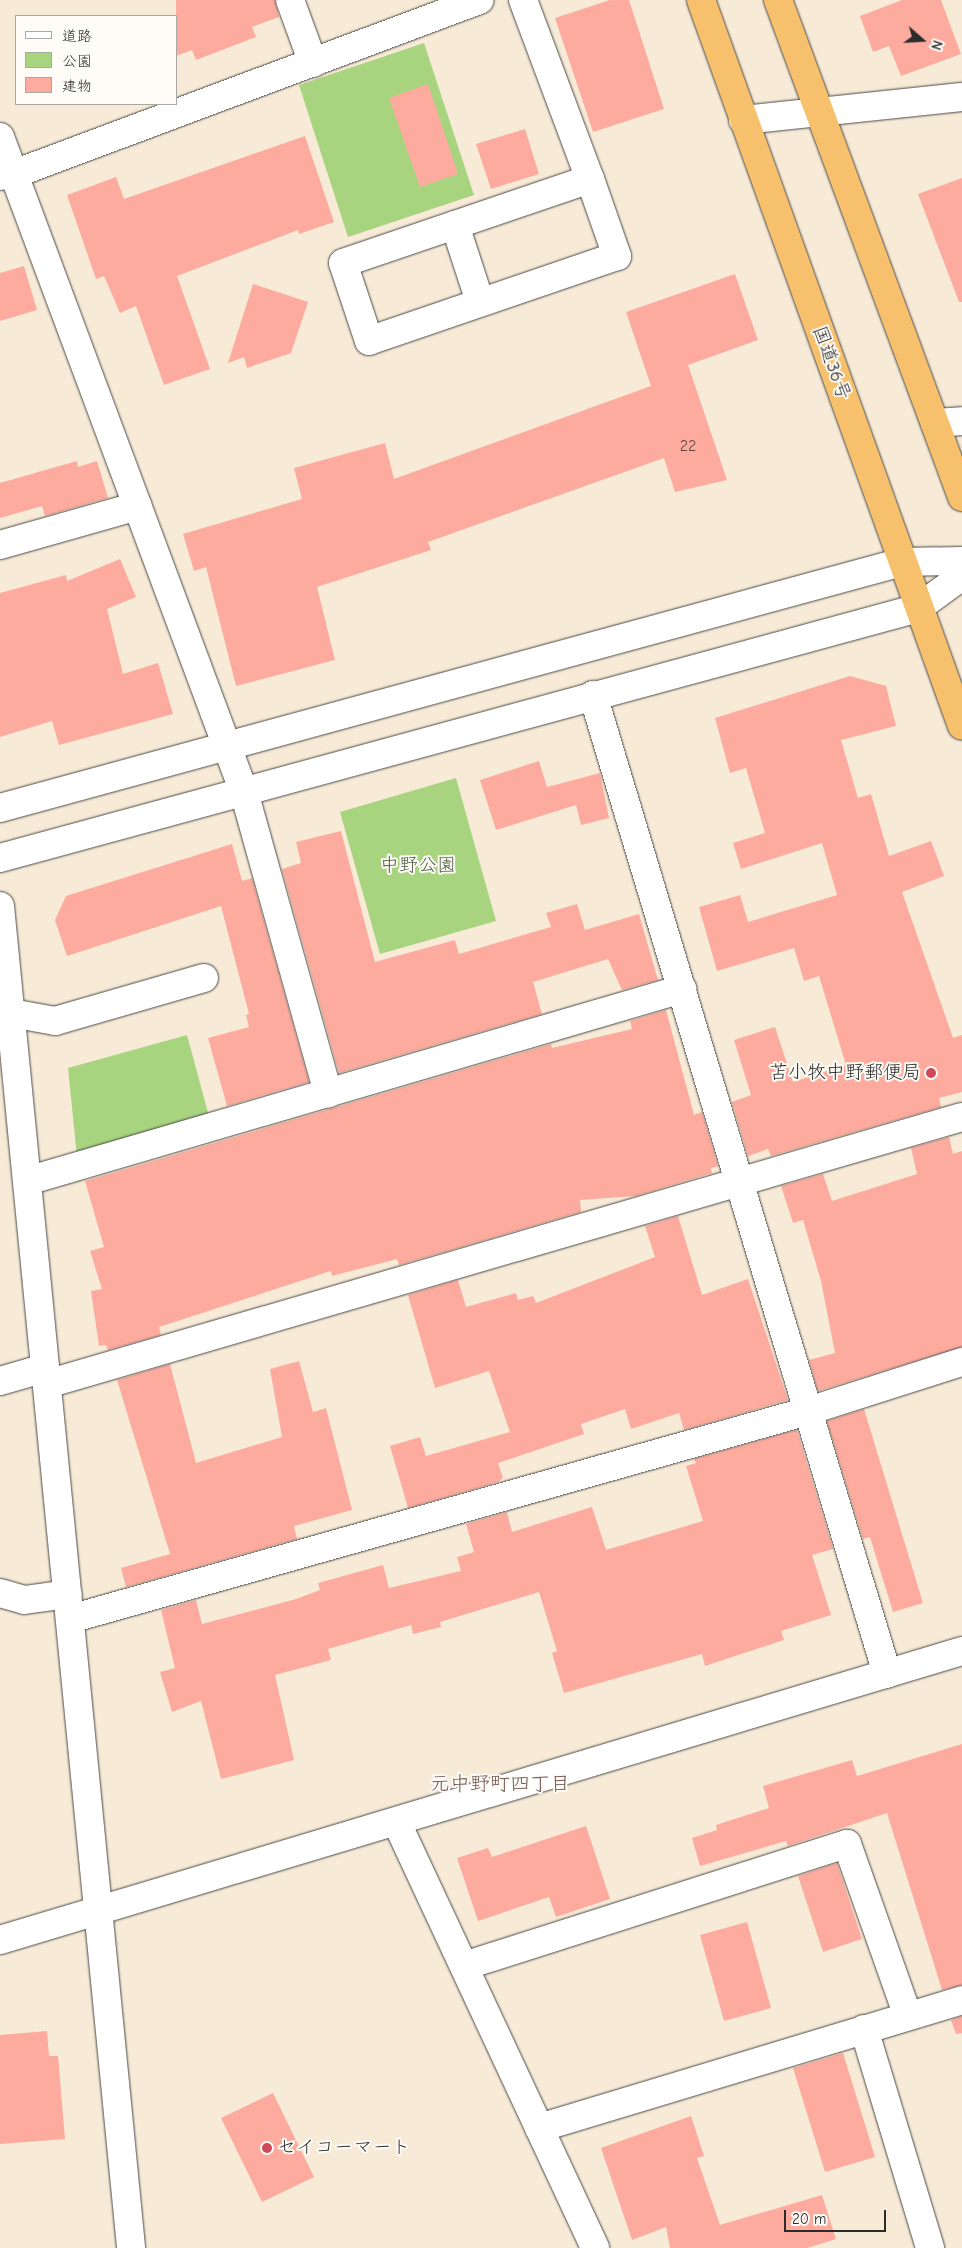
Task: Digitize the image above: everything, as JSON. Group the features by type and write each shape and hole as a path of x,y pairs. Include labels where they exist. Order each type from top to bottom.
{"highway":[{"name":"国道36号","path":"701,0 962,726"},
{"path":"778,0 817,112 962,497"}],"street":[{"path":"290,0 313,63"},
{"path":"7,175 480,0"},
{"path":"523,0 590,179 617,256 370,340 344,263 590,179"},
{"path":"743,120 962,97"},
{"path":"0,137 7,175 138,506 244,792 328,1093"},
{"path":"455,225 480,302"},
{"path":"935,423 962,421"},
{"path":"0,545 138,506"},
{"path":"0,808 902,562 962,561"},
{"path":"0,858 918,608 962,576"},
{"path":"593,696 887,1674"},
{"path":"0,906 131,2248"},
{"path":"11,1012 55,1022 204,978"},
{"path":"27,1181 682,990"},
{"path":"0,1381 46,1376 740,1182 962,1117"},
{"path":"0,1593 24,1600 69,1607 808,1411 962,1362"},
{"path":"0,1940 397,1823 962,1651"},
{"path":"397,1823 595,2248"},
{"path":"464,1966 847,1844 908,2016"},
{"path":"539,2128 962,2000"},
{"path":"864,2029 930,2248"}],"green space":[{"path":"424,43 474,195 348,237 299,85"},
{"name":"中野公園","path":"456,778 496,921 380,954 340,812"},
{"path":"187,1035 210,1120 77,1157 68,1068"}],"building":[{"path":"176,0 275,0 279,17 252,27 256,37 196,60 192,50 178,55 178,15 176,15"},
{"path":"610,0 629,0 664,109 593,132 555,18"},
{"path":"902,0 941,0 961,54 901,76 889,46 873,52 860,16"},
{"path":"428,84 458,174 420,187 389,98"},
{"path":"525,129 539,174 491,189 476,144"},
{"path":"305,136 334,222 299,234 298,230 177,276 210,369 164,385 136,306 120,313 104,276 96,279 67,195 116,177 124,199"},
{"path":"962,178 962,302 959,302 918,194"},
{"path":"24,266 37,310 0,321 0,273"},
{"path":"735,274 758,340 688,365 727,480 675,492 664,458 428,542 431,550 317,587 335,660 236,686 206,567 194,571 183,534 302,499 294,468 385,443 394,479 651,386 626,312"},
{"path":"253,284 308,302 291,353 247,368 244,357 228,363"},
{"path":"77,461 78,467 97,461 108,498 45,516 42,506 0,518 0,483"},
{"path":"120,559 136,597 107,609 123,674 158,663 173,714 59,745 52,721 0,737 0,593 66,575 67,581"},
{"path":"850,676 886,686 896,726 841,740 858,798 871,794 889,856 931,841 944,876 902,892 953,1038 962,1035 962,1092 939,1098 941,1107 771,1156 768,1149 748,1156 732,1102 751,1095 734,1040 775,1027 793,1082 846,1065 819,976 804,981 794,948 717,971 699,907 740,895 748,922 837,895 822,843 741,869 733,843 765,833 746,768 730,773 715,718"},
{"path":"539,761 547,787 600,773 609,818 581,825 576,805 496,830 480,780"},
{"path":"341,831 375,962 455,940 459,954 551,927 546,913 577,904 585,930 639,914 658,980 622,990 608,959 533,982 542,1014 339,1073 282,869 301,863 296,842"},
{"path":"232,844 242,881 252,878 309,1082 227,1106 208,1038 249,1027 246,1015 249,1014 221,906 67,956 55,920 66,896"},
{"path":"666,1010 694,1115 702,1112 718,1166 711,1168 712,1173 636,1196 580,1200 581,1212 399,1265 397,1259 332,1276 331,1271 159,1327 161,1335 108,1350 106,1345 99,1346 91,1291 102,1289 90,1251 104,1247 85,1181 551,1044 552,1048 632,1029 630,1021"},
{"path":"949,1137 953,1154 962,1151 962,1347 818,1391 809,1360 835,1353 821,1281 803,1220 793,1223 781,1186 823,1174 832,1201 917,1174 911,1148"},
{"path":"678,1216 702,1295 748,1279 788,1400 684,1430 679,1413 631,1429 625,1409 581,1424 584,1434 498,1463 503,1478 498,1482 408,1508 390,1446 420,1437 426,1456 510,1432 489,1371 435,1388 408,1295 458,1280 466,1307 516,1293 518,1300 533,1296 536,1303 655,1257 645,1226"},
{"path":"299,1361 313,1412 326,1408 352,1510 294,1526 297,1539 126,1587 121,1568 170,1554 117,1380 170,1364 196,1463 282,1437 270,1369"},
{"path":"864,1409 923,1603 893,1612 870,1537 863,1539 827,1421"},
{"path":"797,1430 833,1549 812,1555 831,1615 781,1631 784,1640 705,1666 702,1654 564,1693 552,1653 557,1651 539,1592 440,1622 441,1627 413,1634 411,1625 328,1649 331,1660 275,1675 294,1760 221,1779 201,1701 172,1712 160,1672 175,1668 161,1610 196,1600 202,1624 296,1599 320,1590 318,1583 383,1565 389,1588 461,1571 457,1557 474,1552 466,1524 507,1512 512,1532 592,1507 606,1550 703,1521 686,1466 696,1463 694,1459"},
{"path":"962,1744 962,1985 942,1990 887,1813 788,1846 786,1841 700,1866 692,1838 717,1830 716,1825 769,1808 763,1786 852,1760 857,1776"},
{"path":"586,1826 610,1899 556,1917 549,1897 478,1921 457,1858 488,1848 492,1857"},
{"path":"837,1863 862,1939 823,1952 798,1876"},
{"path":"747,1922 771,2008 724,2021 700,1935"},
{"path":"962,2016 962,2033 956,2034 951,2020"},
{"path":"47,2031 49,2056 58,2056 65,2139 0,2144 0,2035"},
{"path":"843,2053 875,2157 825,2172 793,2068"},
{"name":"セイコーマート","path":"273,2093 314,2177 262,2202 221,2118"},
{"path":"691,2116 704,2156 697,2158 720,2225 822,2195 836,2239 807,2248 670,2248 666,2227 632,2240 601,2148"}],"place":[{"name":"苫小牧中野郵便局","path":"931,1073"},
{"name":"セイコーマート","path":"267,2148"}],"district":[{"name":"元中野町四丁目","path":"500,1783"}]}
